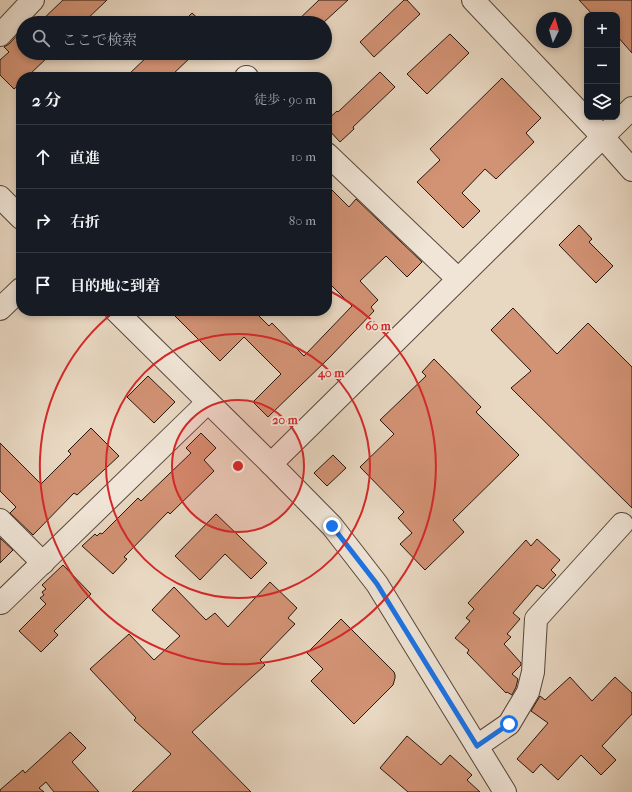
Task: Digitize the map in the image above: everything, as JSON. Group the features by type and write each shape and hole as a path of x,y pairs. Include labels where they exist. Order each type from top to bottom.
{"street":[{"path":"18,16 33,0"},
{"path":"474,0 632,170"},
{"path":"0,35 16,18"},
{"path":"271,464 632,108"},
{"path":"332,159 458,279"},
{"path":"0,197 16,213"},
{"path":"0,309 16,294"},
{"path":"121,316 332,526 377,584 506,792"},
{"path":"0,603 1,604 208,402"},
{"path":"0,520 43,563"},
{"path":"477,746 509,724 528,692 533,672 536,619 622,524"}],"building":[{"path":"63,0 107,0 90,16 46,16"},
{"path":"319,0 348,0 331,16 302,16"},
{"path":"404,0 407,0 420,14 374,57 360,42"},
{"path":"579,0 632,0 632,53 620,39 620,12 590,12"},
{"path":"450,34 469,53 427,94 407,74"},
{"path":"16,36 16,60 45,60 32,72 16,72 16,87 14,89 0,75 0,60 9,52 4,47"},
{"path":"144,60 188,60 175,72 131,72"},
{"path":"380,72 395,87 353,127 354,129 340,142 332,133 332,116 337,111 338,112"},
{"path":"502,78 541,118 526,133 534,142 496,179 485,169 462,193 480,211 463,228 417,182 440,160 430,149"},
{"path":"332,190 349,207 356,199 422,262 407,277 386,256 360,281 378,300 371,307 374,311 330,357 268,417 253,402 281,374 244,337 220,361 175,316 259,316 269,326 272,323 304,356 352,306 332,286"},
{"path":"579,225 592,239 589,242 613,266 596,283 559,245"},
{"path":"513,308 557,354 588,323 632,367 632,508 511,388 531,371 491,330"},
{"path":"434,359 481,407 476,412 519,455 453,520 464,532 425,570 400,544 412,533 398,518 404,512 360,467 394,434 380,420 426,376 422,372"},
{"path":"148,376 175,402 154,423 127,397"},
{"path":"91,428 119,456 77,495 74,493 33,535 10,513 16,507 0,491 0,443 41,484 71,454 68,451"},
{"path":"201,433 216,448 204,460 214,471 170,514 168,512 124,557 127,559 113,574 82,546 95,534 97,536 100,533 102,534 138,498 141,501 191,453 186,448"},
{"path":"333,455 346,468 327,486 314,473"},
{"path":"216,514 267,563 251,579 225,554 200,580 175,556"},
{"path":"0,538 13,550 0,563"},
{"path":"537,539 560,560 551,570 556,575 543,589 537,585 513,613 520,619 507,634 511,637 504,644 521,663 521,665 512,674 518,679 512,695 507,692 506,693 467,653 469,650 455,638 470,621 466,618 474,609 468,603 526,540 531,546"},
{"path":"63,565 91,594 54,631 58,635 41,652 19,631 46,604 40,598 44,595 42,592 46,589 42,585"},
{"path":"270,582 297,608 288,618 295,624 260,660 265,665 192,732 251,792 132,792 171,754 134,720 136,718 90,669 129,634 154,660 180,636 152,610 174,587 206,620 215,613 228,627"},
{"path":"341,619 394,672 395,675 393,685 354,724 311,681 323,669 307,653"},
{"path":"570,677 592,701 615,677 632,693 632,714 602,746 616,760 601,775 581,755 558,780 541,764 533,773 517,759 548,723 531,711 540,696 545,700"},
{"path":"70,732 86,748 72,762 99,792 54,792 46,782 39,788 44,792 0,792 0,790 23,770 25,773"},
{"path":"407,736 441,765 450,755 472,775 467,780 480,792 408,792 380,768"}],"route":[{"path":"332,526 377,584 477,746 509,724"}]}
